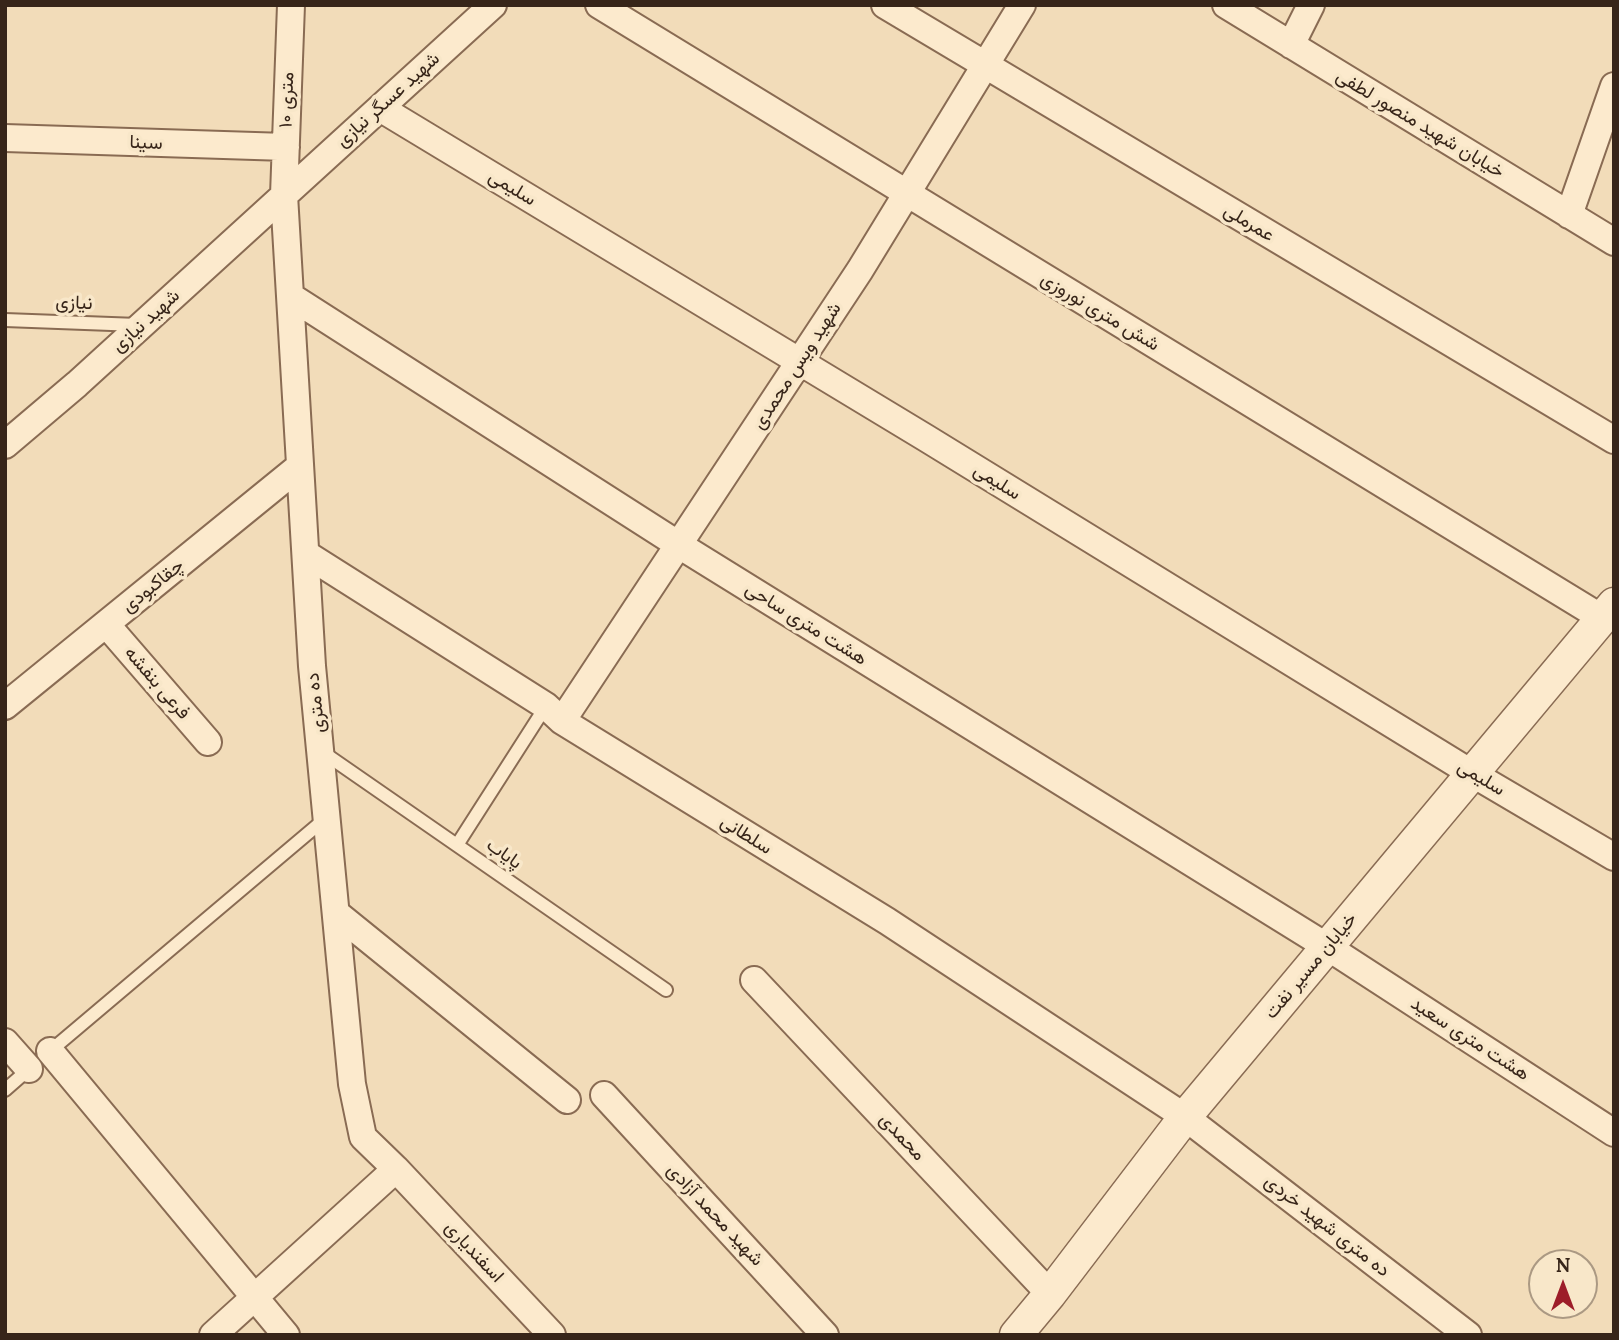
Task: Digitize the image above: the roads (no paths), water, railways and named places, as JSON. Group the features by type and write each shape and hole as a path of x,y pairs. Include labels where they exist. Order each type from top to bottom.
{"street":[{"name":"۱۰ متری","path":"284,195 291,5"},
{"name":"شهید عسگر نیازی","path":"284,195 493,5"},
{"name":"شش متری نوروزی","path":"599,5 906,194 1608,611"},
{"name":"عمرملی","path":"884,5 1614,440"},
{"name":"شهید ویس محمدی","path":"554,714 679,545 800,362 1023,5"},
{"name":"خیابان شهید منصور لطفی","path":"1226,5 1614,242"},
{"path":"1291,45 1311,5"},
{"path":"1569,215 1614,86"},
{"name":"سلیمی","path":"380,108 1473,774 1614,857"},
{"name":"سینا","path":"5,138 286,147"},
{"name":"ده متری","path":"284,195 312,666 352,1084 363,1137 386,1177"},
{"name":"شهید نیازی","path":"5,445 284,195"},
{"name":"هشت متری ساحی","path":"290,296 679,545 1326,946"},
{"name":"چقاکبودی","path":"5,706 300,466"},
{"name":"سلطانی","path":"306,554 554,714 887,921 1185,1117"},
{"name":"خیابان مسیر نفت","path":"1016,1335 1185,1117 1608,611"},
{"name":"فرعی بنفشه","path":"106,624 208,742"},
{"path":"335,913 567,1100"},
{"name":"هشت متری سعید","path":"1326,946 1614,1133"},
{"name":"محمدی","path":"754,980 1050,1294"},
{"path":"5,1042 29,1069"},
{"path":"50,1051 286,1335"},
{"name":"شهید محمد آزادی","path":"604,1095 825,1335"},
{"name":"ده متری شهید خردی","path":"1185,1117 1468,1335"},
{"path":"213,1335 386,1177"},
{"name":"اسفندیاری","path":"386,1177 552,1335"}],"lane":[{"name":"نیازی","path":"5,320 142,325"},
{"path":"457,845 554,714"},
{"name":"پایاب","path":"321,751 666,990"},
{"path":"5,1090 326,818"}]}
